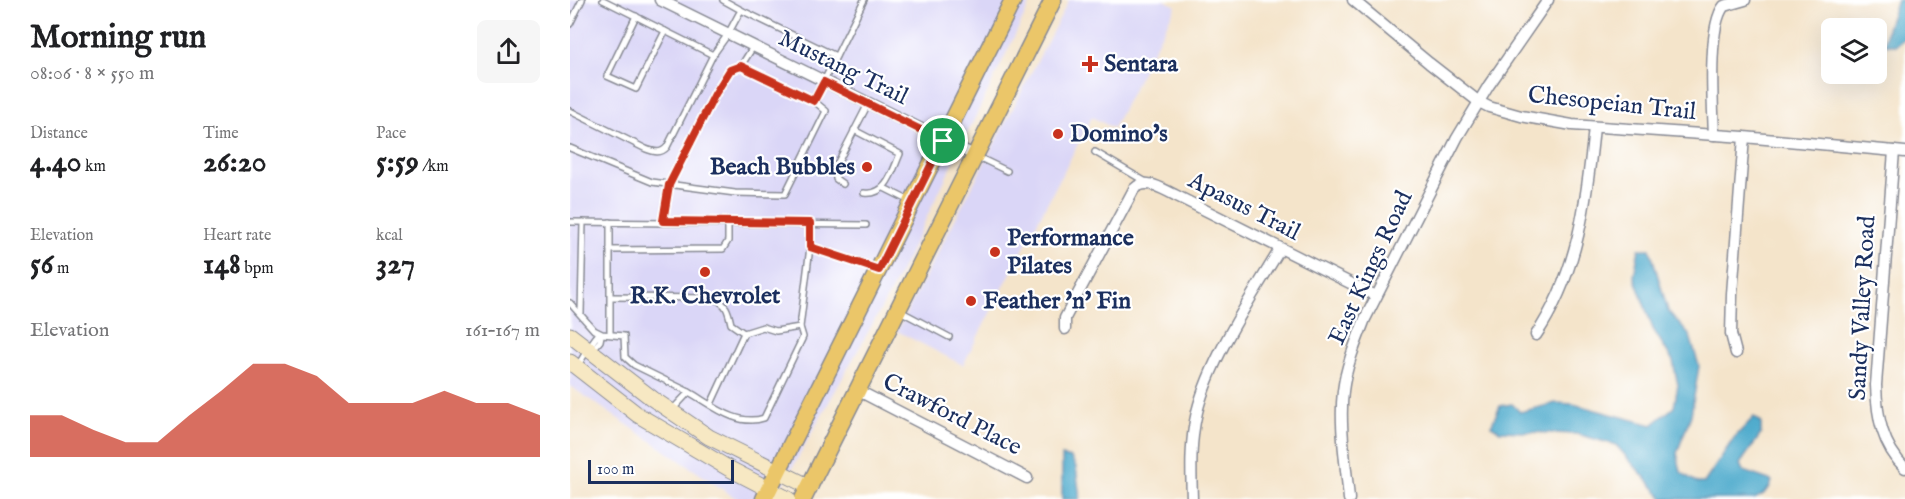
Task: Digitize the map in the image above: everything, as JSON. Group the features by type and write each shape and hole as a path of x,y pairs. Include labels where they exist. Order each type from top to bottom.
{"main road":[{"path":"570,335 671,412 709,437 778,471 806,493 1053,0"},
{"path":"766,494 1011,1"},
{"path":"573,364 639,415 766,494 788,499"}],"street":[{"name":"Mustang Trail","path":"660,0 976,156"},
{"name":"Chesopeian Trail","path":"1353,0 1479,102 1521,116 1594,127 1744,137 1900,152"},
{"name":"East Kings Road","path":"1349,499 1344,441 1343,390 1354,348 1376,296 1457,138 1548,0"},
{"path":"1714,135 1712,73 1717,18 1724,6 1745,0"},
{"path":"1536,335 1550,315 1561,291 1579,236 1594,127"},
{"path":"1736,353 1731,334 1732,294 1744,137"},
{"name":"Sandy Valley Road","path":"1900,152 1876,385 1879,421 1884,438 1902,465"},
{"path":"1065,328 1065,318 1134,189 1141,183 1147,183"},
{"name":"Apasus Trail","path":"1147,183 1376,296"},
{"path":"1192,499 1190,464 1192,439 1204,391 1247,303 1280,249"},
{"name":"Crawford Place","path":"857,390 1027,478"}],"lane":[{"path":"570,24 582,0"},
{"path":"603,0 713,56"},
{"path":"723,0 836,56"},
{"path":"814,101 864,0"},
{"path":"570,111 646,149 653,152 662,151 713,56 741,10"},
{"path":"636,16 607,76 636,89 665,31"},
{"path":"663,221 669,185 715,94 730,70 741,66 753,47"},
{"path":"570,148 652,182 735,194 785,194 826,111 814,101 741,66"},
{"path":"843,184 836,179 835,168 868,104"},
{"path":"854,130 900,154 884,188 873,194 864,193"},
{"path":"1095,152 1147,183"},
{"path":"976,156 1007,171"},
{"path":"884,188 913,202"},
{"path":"570,222 663,221 866,225"},
{"path":"581,314 583,222"},
{"path":"610,222 610,334"},
{"path":"610,250 723,249 728,241 728,222"},
{"path":"573,364 590,348 591,342 597,336 610,334 624,336 625,357 634,366 689,392 736,418 753,422 764,418 803,337 800,327 810,247 810,223"},
{"path":"810,247 879,270"},
{"path":"611,297 713,298 723,302 728,309 730,324 744,333"},
{"path":"570,303 594,330 602,335"},
{"path":"897,309 949,337"},
{"path":"711,404 744,333 763,327 776,332 800,327"},
{"path":"671,412 689,392"}],"shaded area":[{"path":"570,0 1032,0 892,289 775,499 737,499 570,386"},
{"path":"1069,0 1164,0 1176,6 1113,128 1092,117 963,365 897,331"}],"water":[{"path":"1897,0 1905,0 1905,38 1896,45 1887,45 1887,29"},
{"path":"1639,249 1650,249 1668,311 1690,336 1699,366 1691,415 1677,453 1681,472 1697,483 1704,483 1734,438 1754,417 1761,422 1761,434 1740,464 1743,471 1772,481 1768,490 1754,499 1664,499 1616,445 1577,434 1500,431 1491,426 1500,406 1512,404 1520,412 1556,403 1573,404 1652,425 1674,407 1678,385 1673,361 1653,329 1634,276"},
{"path":"1062,456 1071,458 1076,467 1080,499 1062,499"}],"place":[{"name":"Sentara","path":"1090,64"},
{"name":"Domino's","path":"1058,134"},
{"name":"Beach Bubbles","path":"867,167"},
{"name":"Performance Pilates","path":"995,252"},
{"name":"R.K. Chevrolet","path":"705,272"},
{"name":"Feather 'n' Fin","path":"971,301"}],"route":[{"path":"741,66 814,101 824,82 943,141 879,270 810,247 810,223 663,221 669,185 715,94 730,70 741,66"}]}
